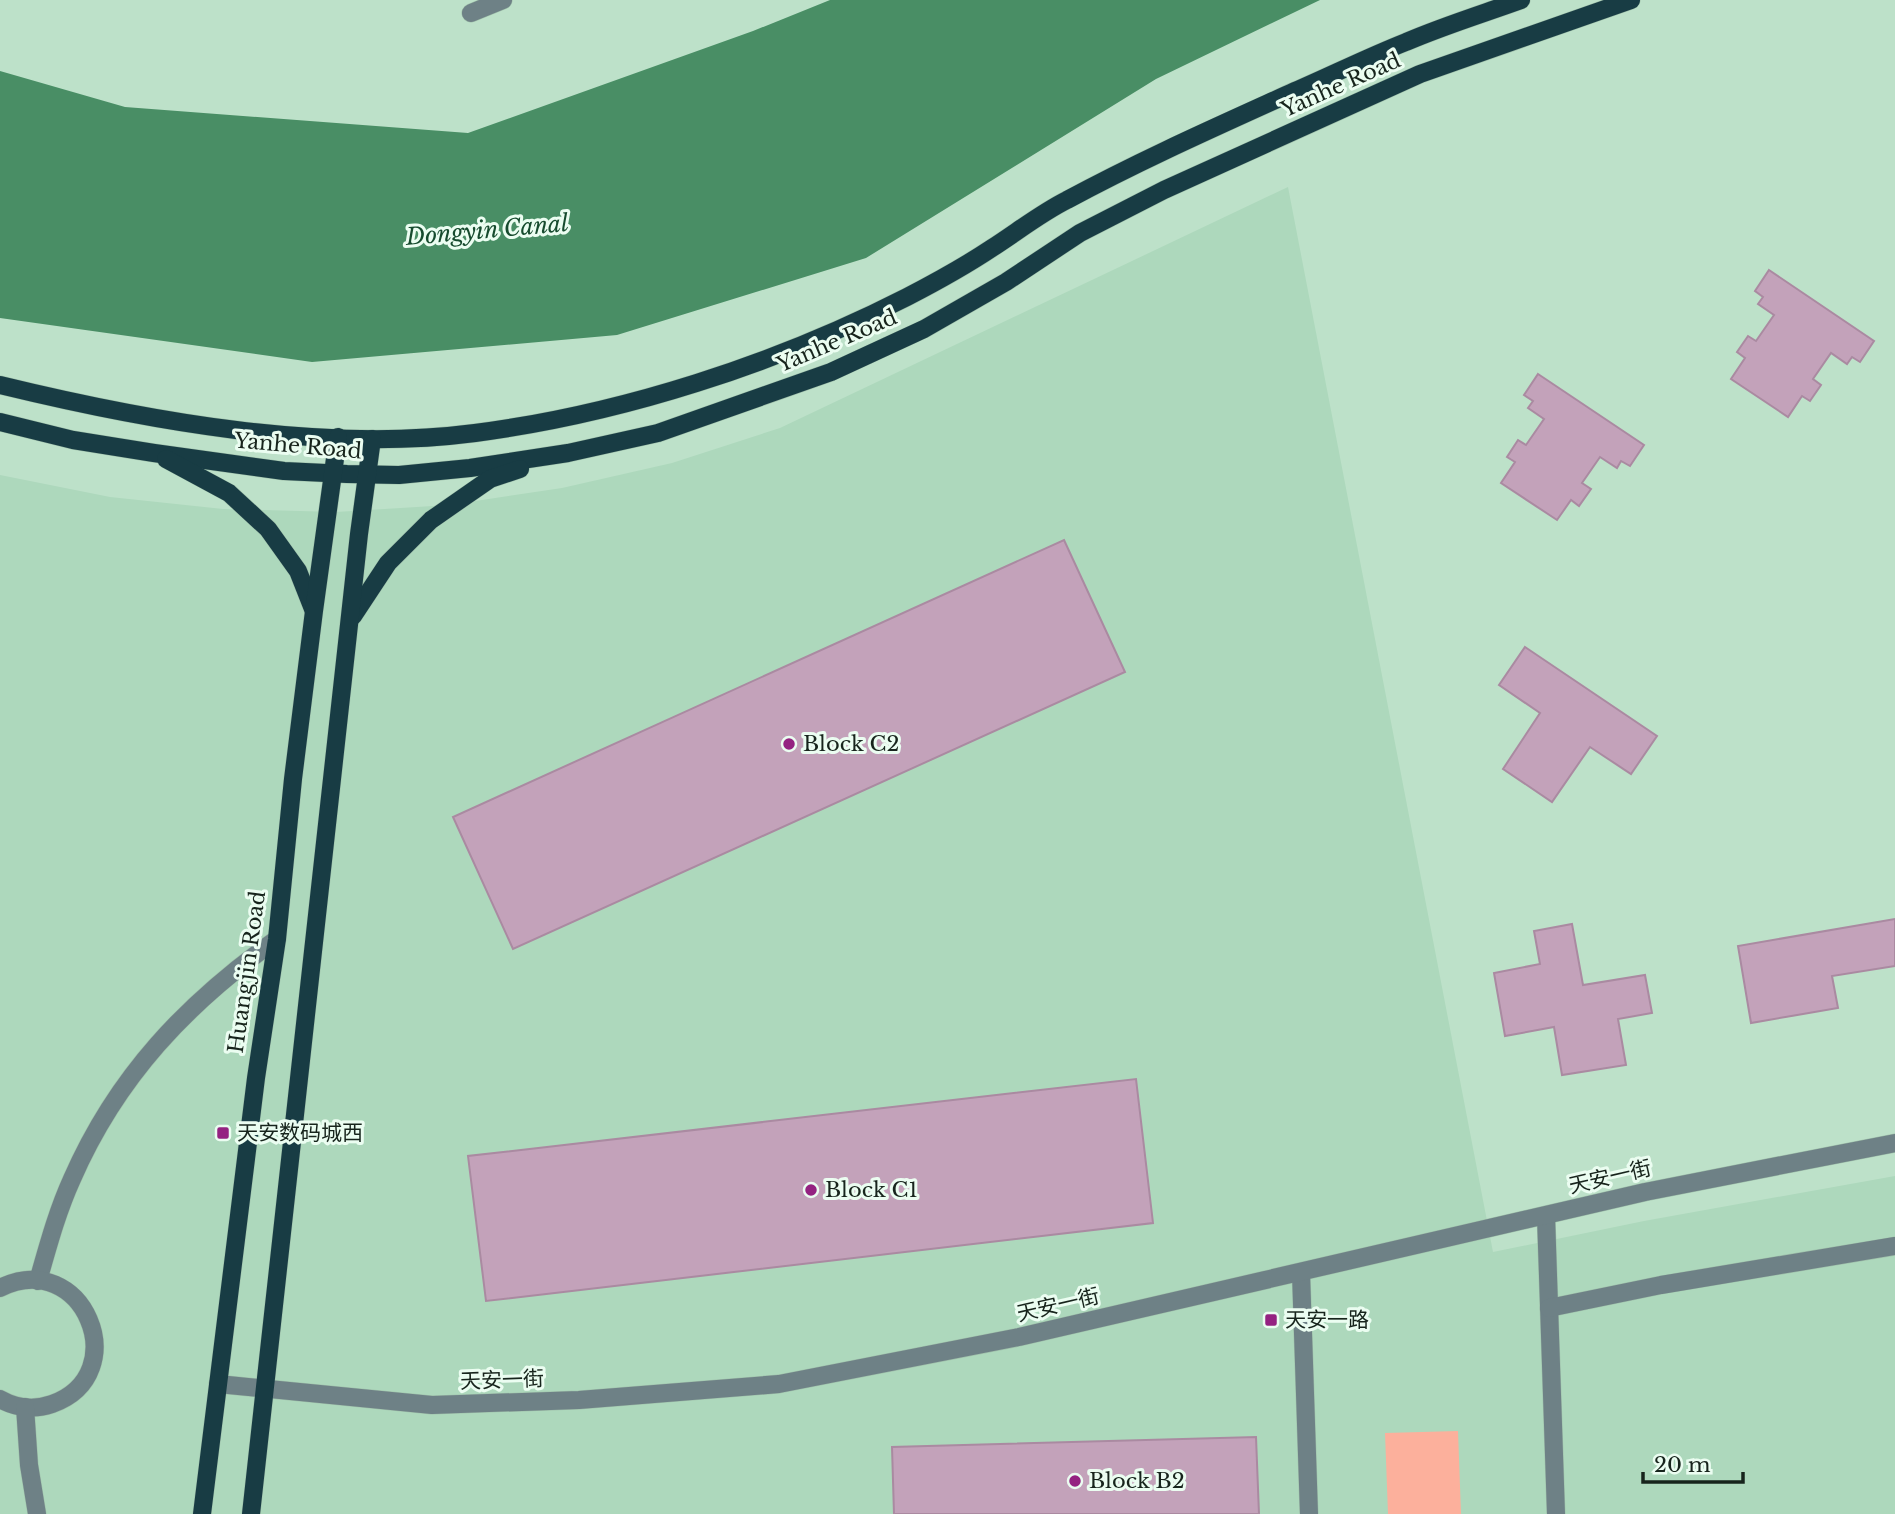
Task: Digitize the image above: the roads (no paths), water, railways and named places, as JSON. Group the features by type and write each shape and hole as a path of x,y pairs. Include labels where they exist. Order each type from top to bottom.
{"main road":[{"name":"Yanhe Road","path":"0,385 79,404 237,429 291,436 372,439 474,433 561,418 636,401 729,371 817,338 907,297 988,251 1062,202 1149,158 1407,41 1521,0"},
{"name":"Yanhe Road","path":"0,422 73,440 154,453 284,471 333,474 399,475 470,468 568,453 658,433 831,372 924,329 1006,282 1080,233 1164,190 1420,74 1631,0"},
{"name":"Huangjin Road","path":"202,1514 256,1078 277,939 293,779 338,437"},
{"path":"251,1514 372,439"},
{"path":"154,453 229,492 268,529 298,571 314,611"},
{"path":"351,618 388,563 431,520 490,479 568,453"}],"street":[{"path":"471,13 503,0"},
{"path":"38,1280 72,1179 124,1086 157,1044 193,1005 234,970 277,939"},
{"name":"天安一街","path":"218,1384 432,1405 579,1400 779,1384 1019,1337 1645,1192 1895,1143"},
{"path":"1546,1216 1556,1514"},
{"path":"1549,1308 1674,1283 1895,1246"},
{"path":"1301,1273 1309,1514"},
{"path":"0,1288 19,1281 38,1280 55,1285 77,1301 92,1324 95,1341 90,1368 75,1391 60,1401 43,1407 25,1407 0,1399"},
{"path":"25,1407 29,1465 37,1514"}],"water":[{"name":"Dongyin Canal","path":"830,0 1320,0 1156,79 866,258 617,335 312,362 0,318 0,71 125,107 468,133 753,31"}],"place":[{"name":"Block C2","path":"789,744"},
{"name":"天安数码城西","path":"223,1133"},
{"name":"Block C1","path":"811,1190"},
{"name":"天安一路","path":"1271,1320"},
{"name":"Block B2","path":"1075,1481"}]}
